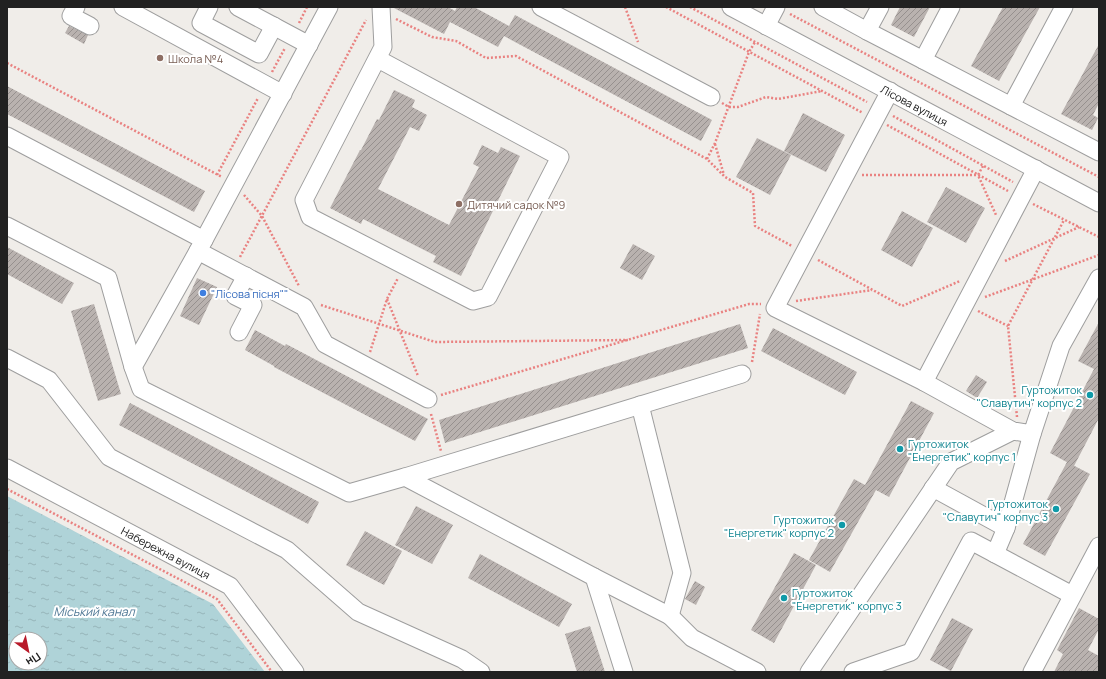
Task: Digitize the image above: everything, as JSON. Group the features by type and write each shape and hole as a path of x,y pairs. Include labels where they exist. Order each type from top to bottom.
{"street":[{"path":"76,7 71,16 90,26"},
{"path":"122,7 283,94"},
{"path":"209,7 201,23 259,54 274,26"},
{"path":"238,7 309,45"},
{"path":"133,367 330,7"},
{"path":"541,7 711,97"},
{"name":"Лісова вулиця","path":"731,7 1036,169 1098,199"},
{"path":"823,7 1099,152"},
{"path":"867,30 880,7"},
{"path":"923,60 951,7"},
{"path":"1011,106 1064,7"},
{"path":"766,26 780,9"},
{"path":"377,11 383,47 378,60 304,200 310,217 473,301 488,296 560,157 378,60"},
{"path":"890,91 775,308 1021,432"},
{"path":"7,136 201,245 239,273 304,307 325,344 428,399"},
{"path":"924,382 1036,169"},
{"path":"7,226 108,278 133,367 141,389 349,493 640,405 747,368"},
{"path":"239,273 235,296 253,305 239,332"},
{"path":"996,554 1006,528 1021,432 1061,346 1099,278"},
{"path":"7,358 49,380 108,457 287,550 358,612 462,659 482,672"},
{"path":"640,405 682,573 670,616"},
{"path":"809,672 951,462 1021,432"},
{"name":"Набережна вулиця","path":"7,468 230,586 295,672"},
{"path":"405,477 670,616 692,638 757,672"},
{"path":"933,488 1006,528"},
{"path":"853,672 911,652 971,541 1072,595"},
{"path":"1032,672 1099,546"},
{"path":"594,577 624,672"}],"path":[{"path":"625,7 646,63"},
{"path":"690,7 881,109 1025,189"},
{"path":"780,9 1099,177"},
{"path":"239,273 262,216 377,11 432,37 456,41 486,58 516,56 707,159 725,177 753,193 755,226 902,306 960,281"},
{"path":"707,159 715,143 749,52 755,42"},
{"path":"7,64 234,184 262,216 302,293"},
{"path":"711,97 729,107 738,106 766,97 778,99 823,91"},
{"path":"715,143 725,177"},
{"path":"978,175 983,166"},
{"path":"846,176 978,175"},
{"path":"978,175 1003,232"},
{"path":"1021,432 1008,326 1034,280 1064,220"},
{"path":"1004,262 1079,227"},
{"path":"964,305 1099,255"},
{"path":"365,365 387,299 404,265"},
{"path":"777,304 872,290"},
{"path":"387,299 428,399 445,465"},
{"path":"428,399 749,304 762,304 747,368"},
{"path":"320,305 434,342 628,340"},
{"path":"964,305 1008,326"},
{"name":"Набережна вулиця","path":"7,489 217,600 272,672"}],"water":[{"name":"Міський канал","path":"7,496 213,604 265,672 7,672"}],"building":[{"path":"392,7 448,7 455,11 457,7 474,7 509,26 515,15 712,120 701,141 504,36 498,47 450,22 444,34"},
{"path":"900,7 930,7 914,37 891,25"},
{"path":"1003,7 1040,7 999,81 971,66"},
{"path":"69,26 88,35 84,44 65,33"},
{"path":"1099,44 1099,103 1093,115 1098,118 1092,130 1061,114"},
{"path":"7,86 205,191 194,212 7,114"},
{"path":"394,90 415,100 412,107 427,115 419,131 410,127 378,189 449,225 479,167 473,164 482,145 498,153 501,147 520,156 461,276 433,262 436,256 363,219 361,224 330,208 360,150 377,119 379,120"},
{"path":"803,113 845,135 826,172 784,151"},
{"path":"757,138 791,155 770,195 736,177"},
{"path":"946,187 985,208 966,243 927,222"},
{"path":"902,211 933,228 912,267 881,250"},
{"path":"633,244 655,256 642,280 620,268"},
{"path":"7,247 74,283 62,304 7,274"},
{"path":"197,278 217,287 199,325 180,316"},
{"path":"94,304 121,394 98,401 71,311"},
{"name":"Гуртожиток \"Славутич\" корпус 2","path":"1099,322 1099,418 1074,466 1050,453 1094,369 1078,361"},
{"path":"740,324 748,348 445,443 439,420"},
{"path":"773,328 857,372 845,395 761,351"},
{"path":"255,330 285,346 286,344 428,419 415,441 274,367 245,350"},
{"path":"976,375 987,382 977,398 966,391"},
{"path":"911,401 934,413 889,497 876,490 830,572 809,560 854,479 865,485"},
{"path":"130,403 319,502 308,524 119,425"},
{"name":"Гуртожиток \"Славутич\" корпус 3","path":"1067,462 1090,474 1045,556 1023,544"},
{"path":"416,506 453,525 432,564 395,545"},
{"path":"365,531 402,551 384,585 346,565"},
{"name":"Гуртожиток \"Енергетик\" корпус 3","path":"794,553 816,565 774,643 751,630"},
{"path":"480,554 572,604 559,627 468,578"},
{"path":"695,581 705,587 696,605 685,599"},
{"path":"1079,608 1099,619 1099,629 1088,650 1099,656 1099,672 1054,672 1063,654 1057,650"},
{"path":"952,618 973,629 951,671 930,660"},
{"path":"590,626 605,672 577,672 565,634"}],"place":[{"name":"Школа №4","path":"160,58"},
{"name":"Дитячий садок №9","path":"459,204"},
{"name":"\"Лісова пісня\"\"","path":"203,293"},
{"name":"Гуртожиток \"Славутич\" корпус 2","path":"1090,395"},
{"name":"Гуртожиток \"Енергетик\" корпус 1","path":"900,449"},
{"name":"Гуртожиток \"Славутич\" корпус 3","path":"1056,509"},
{"name":"Гуртожиток \"Енергетик\" корпус 2","path":"842,525"},
{"name":"Гуртожиток \"Енергетик\" корпус 3","path":"784,598"}]}
